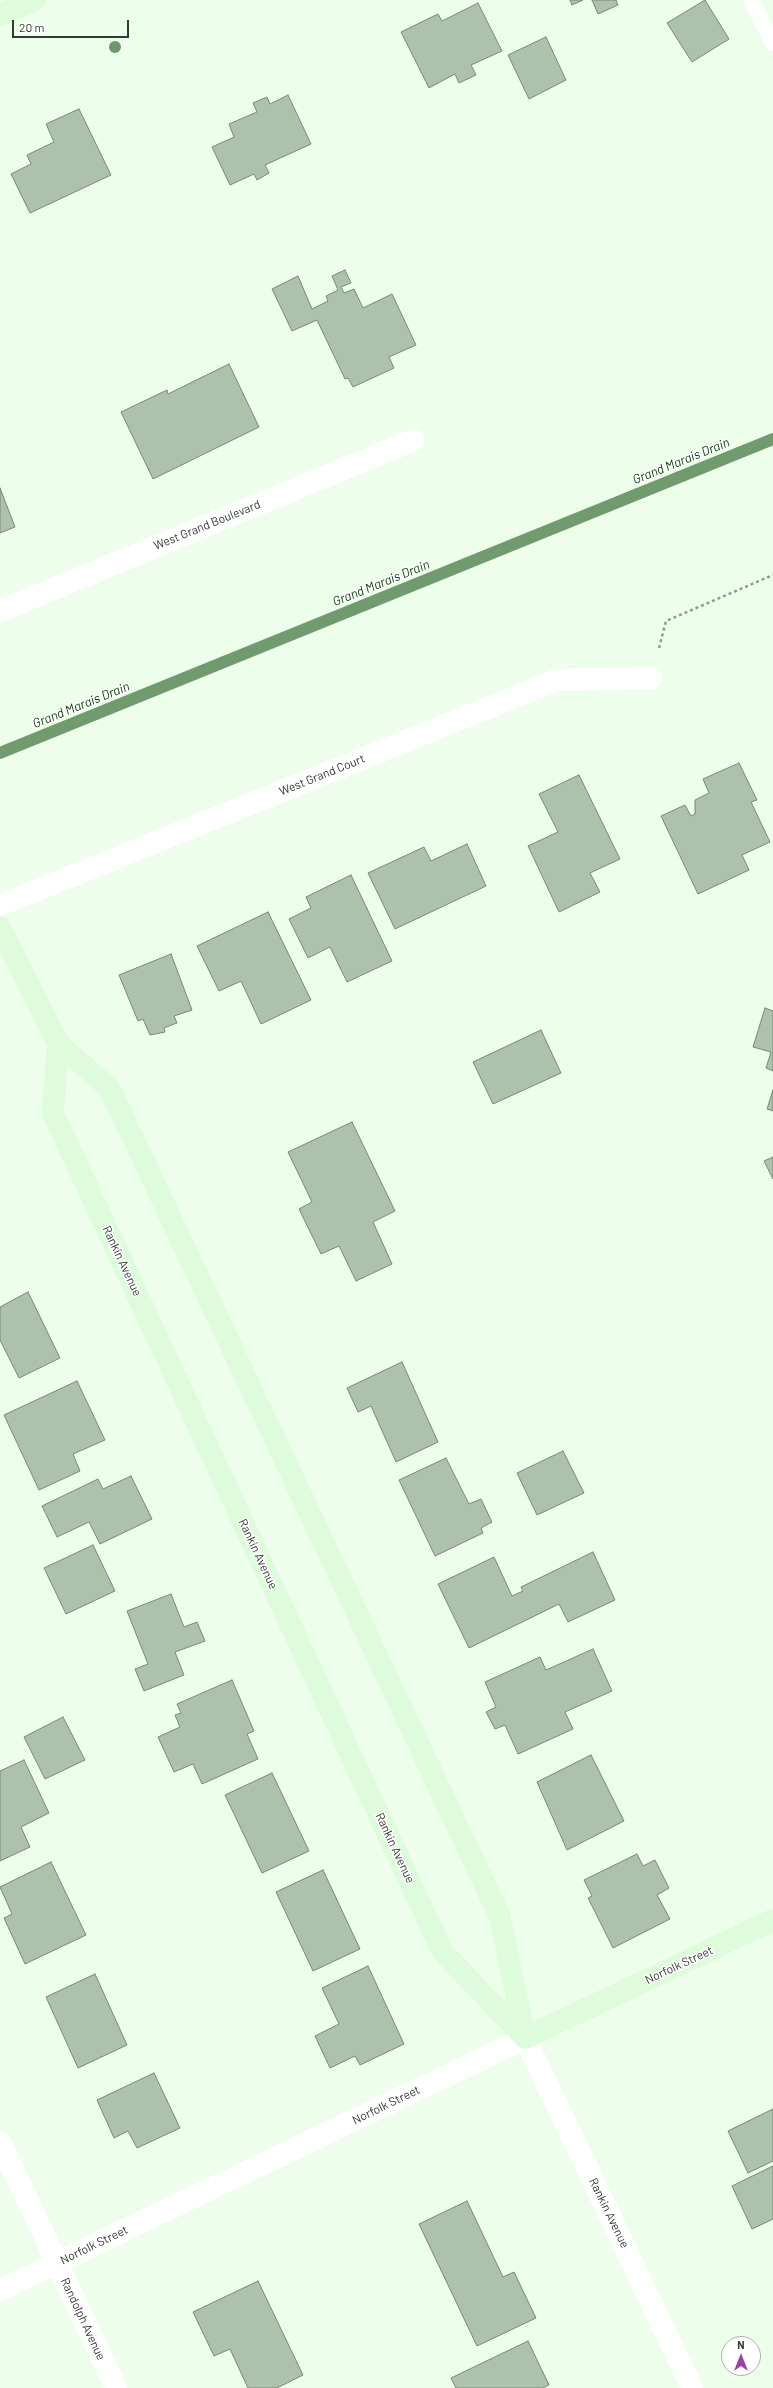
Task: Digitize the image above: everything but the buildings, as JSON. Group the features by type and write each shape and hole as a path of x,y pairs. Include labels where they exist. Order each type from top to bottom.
{"street":[{"path":"0,15 36,0"},
{"name":"West Grand Boulevard","path":"0,610 414,440"},
{"name":"West Grand Court","path":"0,905 557,680 651,678"},
{"name":"Rankin Avenue","path":"0,927 58,1043 110,1089 500,1917 525,2038 692,2388"},
{"name":"Rankin Avenue","path":"58,1043 53,1113 442,1950 525,2038"},
{"name":"Norfolk Street","path":"0,2290 773,1920"},
{"name":"Randolph Avenue","path":"0,2142 116,2388"}],"lane":[{"path":"751,0 773,42"}],"path":[{"path":"666,621 773,575"}],"waterway":[{"name":"Grand Marais Drain","path":"0,753 773,439"}]}
